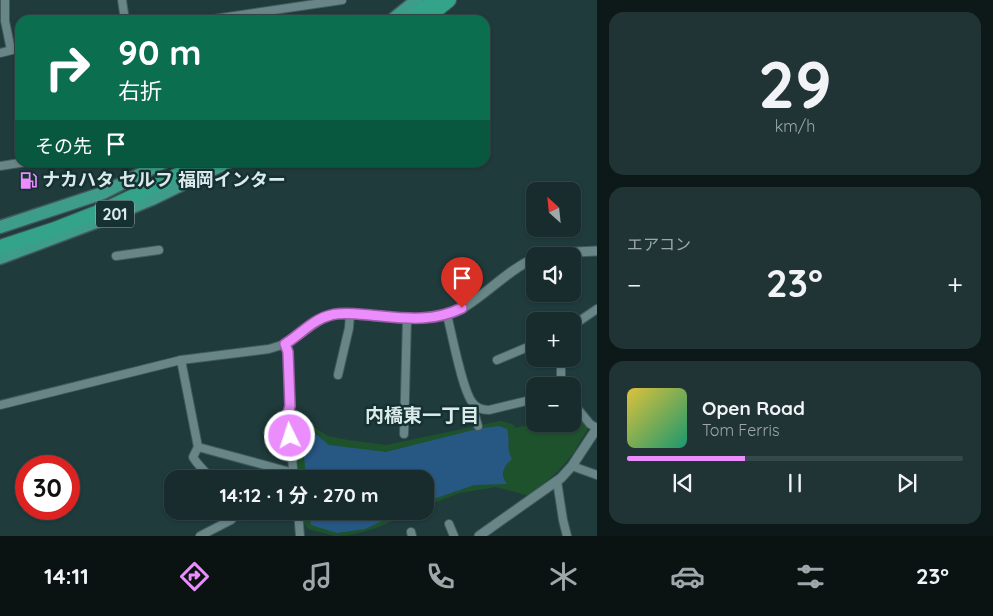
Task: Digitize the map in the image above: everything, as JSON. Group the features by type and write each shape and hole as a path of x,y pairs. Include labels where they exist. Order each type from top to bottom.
{"highway":[{"path":"398,15 417,0"},
{"path":"416,15 435,0"},
{"path":"431,15 449,0"},
{"path":"438,15 455,0"},
{"name":"201","path":"0,227 103,193 148,167"},
{"path":"0,238 105,199 174,167"},
{"path":"0,247 55,229 106,209 195,167"},
{"name":"201","path":"0,258 152,199 218,167"}],"street":[{"path":"4,0 5,22 11,50"},
{"path":"122,0 124,15"},
{"path":"241,15 342,0"},
{"path":"0,53 15,49"},
{"path":"0,166 15,164"},
{"path":"116,256 160,250"},
{"path":"581,252 597,251"},
{"path":"0,405 181,360 269,349 285,344 318,320 329,315 350,314 421,319 447,315 469,304 517,267 526,262"},
{"path":"581,320 597,309"},
{"path":"338,374 350,328 350,314"},
{"path":"447,315 467,393 475,406 482,410 489,410 526,401"},
{"path":"404,434 407,318"},
{"path":"285,344 288,352 290,406 288,413 293,470"},
{"path":"497,360 526,348"},
{"path":"181,360 198,447 193,457 197,464 205,470"},
{"path":"475,406 474,412 478,426"},
{"path":"479,536 557,481 572,466 597,428 590,424 581,413"},
{"path":"198,447 274,470"},
{"path":"572,466 597,475"},
{"path":"557,481 567,536"},
{"path":"200,536 231,520"},
{"path":"299,520 300,536"},
{"path":"449,524 454,536"}],"green space":[{"path":"298,413 315,428 328,436 386,445 500,421 512,424 516,428 526,425 526,432 581,432 581,417 588,426 573,454 558,471 530,496 496,487 460,493 434,503 434,470 298,470 291,415"},
{"path":"304,520 394,520 356,534 335,536 308,529"}],"water":[{"path":"499,426 507,429 509,451 512,459 503,470 503,477 507,484 474,485 434,499 434,470 305,470 302,433 311,430 329,445 386,452 477,429"},
{"path":"310,520 384,520 365,529 337,533 311,525"}],"place":[{"name":"ナカハタ セルフ 福岡インター","path":"28,180"}],"district":[{"name":"内橋東一丁目","path":"422,415"}],"route":[{"path":"290,436 288,352 285,344 301,332 318,320 339,313 421,319 447,315 462,308"}]}
